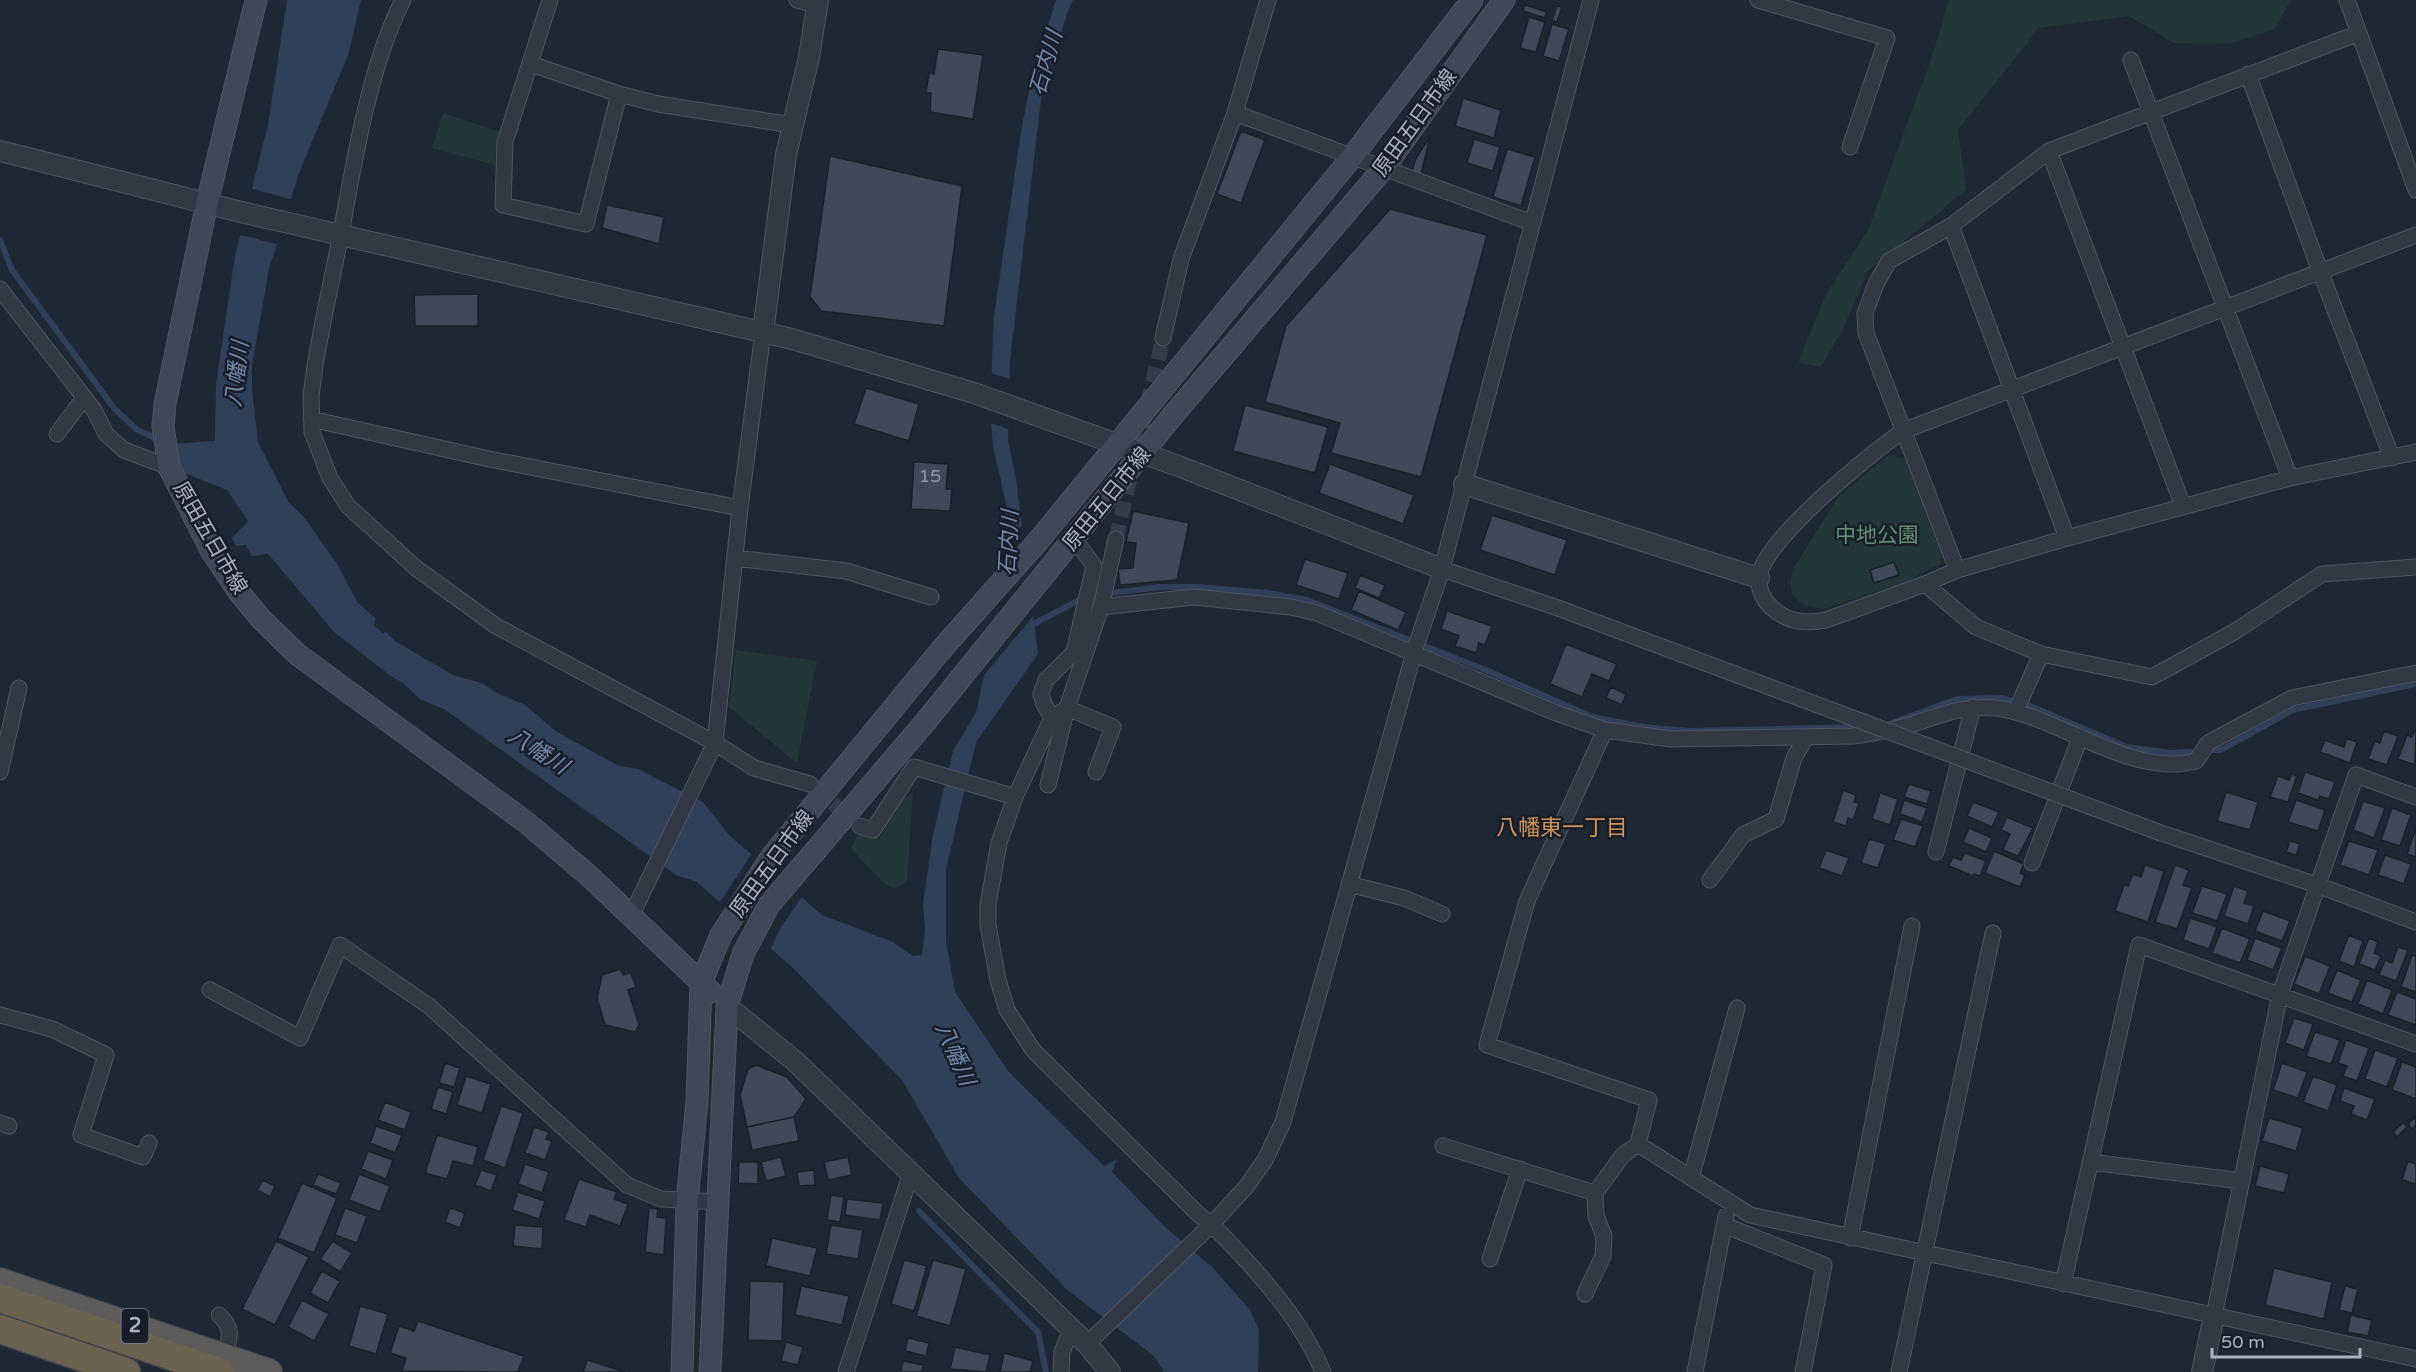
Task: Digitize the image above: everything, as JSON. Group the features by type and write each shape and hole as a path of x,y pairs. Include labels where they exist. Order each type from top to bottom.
{"highway":[{"name":"2","path":"0,1281 221,1364"},
{"name":"2","path":"0,1298 221,1364 269,1372"},
{"name":"2","path":"0,1329 126,1372"},
{"path":"0,1343 86,1372"}],"main road":[{"name":"原田五日市線","path":"256,0 207,203 178,339 163,426 167,462 211,550 239,592 290,647 527,823 635,909 701,983 727,1006"},
{"name":"原田五日市線","path":"682,1372 687,1202 697,1102 701,983 717,943 746,893 806,816 941,650 1039,540 1352,158 1472,0"},
{"name":"原田五日市線","path":"710,1372 727,1006 740,963 769,904 927,720 1075,540 1189,396 1383,169 1504,0"}],"street":[{"path":"403,0 391,22 382,51 350,176 317,355 311,396 311,419 318,453 330,478 348,506 416,568 496,626 715,743 754,768 810,784"},
{"path":"550,0 505,142 503,205 586,224 619,94"},
{"path":"635,909 715,743 740,508 763,332 792,125 809,57 818,3 797,0"},
{"path":"1163,338 1181,258 1235,113 1268,0"},
{"path":"1092,1339 1207,1228 1245,1187 1265,1160 1283,1122 1416,647 1442,569 1591,0"},
{"path":"1758,0 1887,38 1850,147"},
{"path":"2347,0 2416,190"},
{"path":"1957,570 1866,333 1865,313 1876,284 1889,261 1951,226 2049,151 2359,33"},
{"path":"2131,60 2290,478"},
{"path":"531,64 619,94 658,104 792,125"},
{"path":"2248,74 2392,458"},
{"path":"1235,113 1533,223"},
{"path":"2049,151 2183,506"},
{"path":"0,152 237,211 763,332 974,393 1143,453 1442,569 1558,608 2161,833 2317,885 2416,922"},
{"path":"1951,226 2067,538"},
{"path":"2416,235 2123,349 1903,431 1866,457 1810,508 1762,567 1759,578 1761,594 1775,611 1797,622 1811,623 1925,584 1957,570 2067,538 2290,478 2416,452"},
{"path":"0,289 84,398 106,434 124,450 167,462"},
{"path":"57,434 84,398"},
{"path":"311,419 547,471 740,508"},
{"path":"1464,484 1759,578"},
{"path":"1048,785 1067,708 1102,604 1116,539"},
{"path":"1052,718 1041,694 1046,680 1074,652 1094,566 1075,540"},
{"path":"735,558 846,571 930,597"},
{"path":"1925,584 1976,627 2041,654 2152,677 2234,632 2322,574 2416,567"},
{"path":"1102,604 1194,597 1291,607 1317,613 1416,647 1556,713 1605,730 1671,739 1882,733 1946,711 1973,707 2016,711 2125,755 2154,761 2188,763 2196,761 2208,743 2292,698 2416,673"},
{"path":"2016,711 2041,654"},
{"path":"0,772 19,688"},
{"path":"1936,852 1973,707"},
{"path":"1067,708 1052,718 1015,797 999,843 988,904 992,950 1007,1010 1033,1050 1053,1071 1199,1215 1207,1228 1275,1291 1299,1324 1323,1372"},
{"path":"1067,708 1113,727 1096,772"},
{"path":"1585,1294 1604,1256 1604,1236 1596,1216 1594,1193 1623,1155 1638,1144 1649,1100 1487,1045 1527,901 1605,730"},
{"path":"1710,880 1743,835 1776,819 1794,758 1806,736"},
{"path":"2032,863 2080,738"},
{"path":"860,826 873,830 914,767 1015,797"},
{"path":"2202,1372 2280,994 2356,775 2416,797"},
{"path":"1349,884 1404,898 1442,914"},
{"path":"1850,1238 1912,926"},
{"path":"1899,1372 1993,933"},
{"path":"210,990 300,1038 340,945 429,1006 627,1185 661,1200 719,1202"},
{"path":"2063,1284 2139,945 2416,1044"},
{"path":"727,1006 796,1062 1071,1330 1092,1339 1110,1372"},
{"path":"1691,1178 1737,1008"},
{"path":"0,1014 52,1029 106,1055 81,1135 143,1157 149,1143"},
{"path":"1638,1144 1750,1215 1925,1255 2416,1360 2414,1372"},
{"path":"1443,1146 1594,1193"},
{"path":"2090,1162 2242,1181"},
{"path":"1490,1258 1520,1169"},
{"path":"846,1372 911,1173"},
{"path":"1695,1372 1729,1203"},
{"path":"1724,1225 1824,1265 1803,1372"},
{"path":"219,1315 229,1324 231,1334 221,1364"},
{"path":"1061,1372 1062,1352 1071,1330"}],"green space":[{"path":"1949,0 2291,0 2275,29 2229,44 2174,43 2129,16 2039,28 1958,130 1966,190 1868,271 1843,329 1821,367 1798,363 1825,296 1868,230 1932,56"},
{"path":"443,113 500,132 497,139 495,165 432,148"},
{"name":"中地公園","path":"1892,455 1905,459 1941,553 1941,563 1906,582 1824,609 1806,606 1793,597 1790,584 1793,569 1838,497 1887,456"},
{"path":"736,650 817,661 797,763 729,707"},
{"path":"913,792 907,882 895,889 885,884 851,849 858,834 879,839 901,801"}],"water":[{"path":"287,0 361,0 348,55 299,173 269,269 252,365 252,390 258,442 289,503 303,516 338,565 357,602 375,618 374,625 382,633 386,632 395,641 453,675 484,684 495,692 525,705 557,732 619,766 638,769 703,802 729,835 822,915 893,942 913,956 922,955 925,929 923,904 933,834 953,751 976,712 995,622 1007,507 993,447 990,407 994,316 1022,125 1033,73 1056,0 1073,0 1041,100 1010,360 1008,441 1016,478 1038,654 976,742 946,869 946,941 955,992 1008,1071 1104,1166 1117,1159 1112,1172 1164,1226 1213,1268 1250,1310 1259,1330 1258,1372 1164,1372 1154,1356 1066,1289 959,1178 902,1080 796,971 697,882 676,875 444,709 421,700 403,683 334,632 268,554 252,556 246,545 236,546 232,538 248,521 227,490 182,472 172,444 215,441 216,384 235,256 268,125"}],"pier":[{"path":"249,188 294,200 280,245 237,234"},
{"path":"988,372 1013,380 1011,430 988,422"},
{"path":"1024,523 1036,613 979,681 992,622 999,554"},
{"path":"753,852 803,895 780,929 769,952 718,905"}],"building":[{"path":"1525,5 1546,12 1545,18 1523,11"},
{"path":"1557,6 1562,7 1557,22 1552,20"},
{"path":"1529,17 1545,22 1536,52 1520,48"},
{"path":"1552,24 1569,29 1559,61 1543,56"},
{"path":"938,49 983,55 973,119 930,112 931,93 926,93 929,73 934,74"},
{"path":"1463,98 1501,110 1494,138 1455,126"},
{"path":"1241,131 1265,140 1241,203 1217,194"},
{"path":"1430,137 1421,174 1412,171 1416,158"},
{"path":"1474,139 1500,147 1493,171 1467,163"},
{"path":"1507,149 1535,157 1521,206 1493,197"},
{"path":"830,156 962,186 944,326 821,311 810,297"},
{"path":"607,205 664,217 659,244 602,228"},
{"path":"1390,209 1487,235 1421,477 1331,453 1340,423 1265,402 1286,326"},
{"path":"478,294 478,326 415,326 414,295"},
{"path":"866,388 919,404 909,441 854,424"},
{"path":"1245,405 1328,427 1315,473 1233,451"},
{"path":"914,462 948,464 946,489 952,489 950,511 911,509"},
{"path":"1330,464 1414,495 1403,524 1319,493"},
{"path":"1133,511 1189,523 1177,580 1120,585 1118,569 1133,568 1136,543 1126,542"},
{"path":"1492,515 1567,540 1555,575 1480,550"},
{"path":"1305,559 1348,573 1339,599 1296,585"},
{"path":"1894,562 1899,575 1874,583 1870,570"},
{"path":"1360,575 1385,585 1379,598 1355,588"},
{"path":"1359,591 1406,612 1398,630 1351,610"},
{"path":"1447,611 1492,626 1485,645 1479,643 1476,653 1455,646 1459,636 1441,629"},
{"path":"1566,644 1617,664 1609,681 1592,674 1582,697 1550,684"},
{"path":"1611,687 1626,694 1622,705 1606,698"},
{"path":"2415,730 2415,765 2398,759 2407,735 2412,737"},
{"path":"2384,731 2398,736 2387,765 2368,759 2375,741 2380,743"},
{"path":"2347,738 2357,742 2350,763 2320,752 2325,740 2344,747"},
{"path":"2305,772 2335,782 2329,799 2320,796 2318,800 2298,793"},
{"path":"2291,774 2297,776 2288,802 2270,797 2278,776 2289,780"},
{"path":"1909,784 1931,791 1927,804 1904,797"},
{"path":"1843,790 1856,795 1854,802 1859,803 1853,820 1848,818 1846,826 1833,822"},
{"path":"2226,792 2258,802 2250,830 2217,821"},
{"path":"1880,793 1898,799 1890,825 1872,819"},
{"path":"1904,800 1927,808 1922,822 1900,814"},
{"path":"2296,800 2325,810 2318,831 2288,822"},
{"path":"2363,801 2385,808 2374,838 2353,830"},
{"path":"1973,802 1999,812 1992,827 1967,816"},
{"path":"2392,808 2411,815 2400,846 2381,840"},
{"path":"2007,817 2033,828 2018,856 2003,850 2010,834 2001,830"},
{"path":"1901,819 1923,826 1915,847 1893,840"},
{"path":"1969,828 1992,838 1986,852 1963,842"},
{"path":"2416,828 2416,857 2407,854"},
{"path":"1869,839 1886,844 1878,868 1861,863"},
{"path":"2290,841 2300,844 2296,855 2286,852"},
{"path":"2349,841 2378,850 2369,875 2340,865"},
{"path":"1826,850 1849,858 1842,876 1819,868"},
{"path":"1994,851 2024,864 2020,873 2025,875 2020,887 1985,873"},
{"path":"1965,853 1986,861 1980,876 1974,874 1973,876 1949,866 1953,857 1961,860"},
{"path":"2385,855 2411,864 2404,884 2378,875"},
{"path":"2145,865 2164,871 2148,922 2115,911 2124,885 2128,886 2133,874 2141,877"},
{"path":"2175,865 2189,870 2183,885 2192,888 2177,929 2155,922"},
{"path":"2202,886 2227,894 2217,921 2192,913"},
{"path":"2234,886 2248,891 2244,903 2254,906 2248,924 2224,916"},
{"path":"2263,911 2290,921 2282,941 2255,931"},
{"path":"2190,918 2217,927 2209,949 2183,940"},
{"path":"2222,928 2250,939 2240,963 2212,953"},
{"path":"2349,935 2363,941 2354,967 2339,961"},
{"path":"2255,938 2282,948 2273,970 2247,960"},
{"path":"2369,938 2378,942 2374,953 2381,956 2375,970 2359,964"},
{"path":"2398,947 2408,950 2396,981 2379,975 2385,960 2392,963"},
{"path":"2412,955 2416,956 2416,992 2401,987"},
{"path":"2305,956 2330,966 2319,994 2294,984"},
{"path":"620,969 623,975 631,973 636,987 628,990 639,1025 635,1032 605,1025 597,998 602,975"},
{"path":"2337,970 2361,980 2352,1002 2328,993"},
{"path":"2367,980 2392,990 2383,1014 2358,1004"},
{"path":"2397,992 2416,999 2416,1025 2388,1015"},
{"path":"2294,1018 2313,1024 2304,1050 2285,1043"},
{"path":"2315,1032 2340,1040 2331,1064 2306,1056"},
{"path":"2346,1040 2369,1048 2357,1081 2343,1076 2347,1066 2338,1063"},
{"path":"2375,1050 2398,1058 2387,1087 2365,1079"},
{"path":"2402,1062 2416,1067 2416,1099 2392,1090"},
{"path":"445,1063 460,1068 454,1087 439,1083"},
{"path":"2282,1063 2307,1072 2298,1098 2273,1090"},
{"path":"756,1065 787,1077 806,1099 794,1117 747,1127 740,1095 748,1069"},
{"path":"466,1076 491,1084 482,1113 457,1105"},
{"path":"2313,1076 2337,1085 2328,1111 2303,1102"},
{"path":"438,1087 453,1092 446,1114 431,1109"},
{"path":"2344,1088 2375,1099 2367,1120 2351,1114 2354,1106 2340,1101"},
{"path":"385,1102 411,1112 405,1130 378,1120"},
{"path":"501,1106 523,1113 505,1168 483,1160"},
{"path":"794,1117 799,1141 752,1150 747,1127"},
{"path":"2415,1117 2416,1125 2412,1129 2408,1124"},
{"path":"2269,1118 2303,1128 2296,1151 2262,1141"},
{"path":"2403,1123 2407,1127 2397,1137 2393,1132"},
{"path":"376,1126 402,1135 395,1153 370,1143"},
{"path":"534,1127 549,1132 546,1139 552,1141 545,1160 525,1153"},
{"path":"437,1135 478,1147 473,1166 453,1161 447,1179 425,1173"},
{"path":"368,1151 393,1160 386,1179 361,1169"},
{"path":"781,1157 786,1176 766,1181 761,1162"},
{"path":"848,1157 852,1175 828,1180 824,1162"},
{"path":"2408,1161 2416,1164 2416,1184 2402,1180"},
{"path":"739,1162 758,1162 758,1184 738,1183"},
{"path":"525,1164 549,1172 542,1193 518,1184"},
{"path":"2260,1166 2289,1174 2284,1193 2255,1186"},
{"path":"481,1170 497,1175 491,1191 475,1185"},
{"path":"814,1170 815,1185 799,1186 797,1172"},
{"path":"318,1174 341,1183 336,1194 313,1185"},
{"path":"359,1174 390,1186 380,1212 349,1200"},
{"path":"579,1179 617,1192 614,1199 628,1204 620,1226 590,1215 586,1227 564,1220"},
{"path":"263,1180 275,1186 270,1197 257,1190"},
{"path":"302,1183 337,1198 314,1253 278,1238"},
{"path":"518,1192 545,1201 539,1219 512,1210"},
{"path":"831,1195 844,1197 840,1222 827,1220"},
{"path":"847,1199 883,1203 880,1220 845,1215"},
{"path":"345,1208 367,1216 357,1243 335,1235"},
{"path":"450,1208 465,1213 460,1228 445,1222"},
{"path":"649,1208 658,1209 657,1217 666,1218 664,1255 645,1252"},
{"path":"515,1225 543,1227 542,1249 513,1246"},
{"path":"831,1225 863,1230 858,1259 826,1254"},
{"path":"772,1238 817,1248 810,1276 766,1266"},
{"path":"276,1241 309,1257 275,1325 242,1309"},
{"path":"333,1241 352,1253 340,1272 320,1259"},
{"path":"904,1260 927,1266 914,1311 891,1304"},
{"path":"933,1260 966,1269 950,1326 916,1316"},
{"path":"2274,1268 2332,1282 2324,1319 2265,1305"},
{"path":"322,1271 340,1281 328,1303 310,1293"},
{"path":"750,1281 784,1282 782,1341 748,1340"},
{"path":"801,1286 849,1296 842,1325 795,1315"},
{"path":"2345,1286 2358,1289 2352,1313 2339,1310"},
{"path":"302,1300 329,1314 314,1341 288,1327"},
{"path":"360,1306 388,1314 376,1354 349,1346"},
{"path":"2351,1315 2372,1320 2368,1336 2347,1332"},
{"path":"418,1321 524,1356 518,1372 402,1371 406,1358 390,1353 399,1326 414,1331"},
{"path":"908,1338 929,1343 926,1356 905,1351"},
{"path":"786,1342 803,1347 798,1365 781,1361"},
{"path":"955,1347 990,1355 986,1372 950,1369"},
{"path":"1004,1353 1033,1361 1030,1372 1000,1372"},
{"path":"587,1360 625,1372 583,1372"},
{"path":"903,1361 923,1365 922,1372 901,1372"}],"waterway":[{"path":"0,240 12,270 114,408 136,429 159,440"},
{"path":"1104,594 1159,587 1199,587 1269,593 1307,600 1486,670 1592,717 1644,727 1688,731 1863,727"},
{"path":"1028,627 1085,597"},
{"path":"2214,750 2221,750 2293,710 2416,684"},
{"path":"1894,722 1957,699 2001,698 2030,706 2127,747 2172,753 2191,752"},
{"path":"919,1211 1038,1332 1046,1372"}],"tunnel":[{"path":"1116,539 1163,338"},
{"path":"815,788 854,821"}],"district":[{"name":"八幡東一丁目","path":"1562,828"}],"water label":[{"name":"石内川","path":"1046,63"},
{"name":"八幡川","path":"237,374"},
{"name":"石内川","path":"1009,543"},
{"name":"八幡川","path":"538,751"},
{"name":"八幡川","path":"955,1054"}]}
